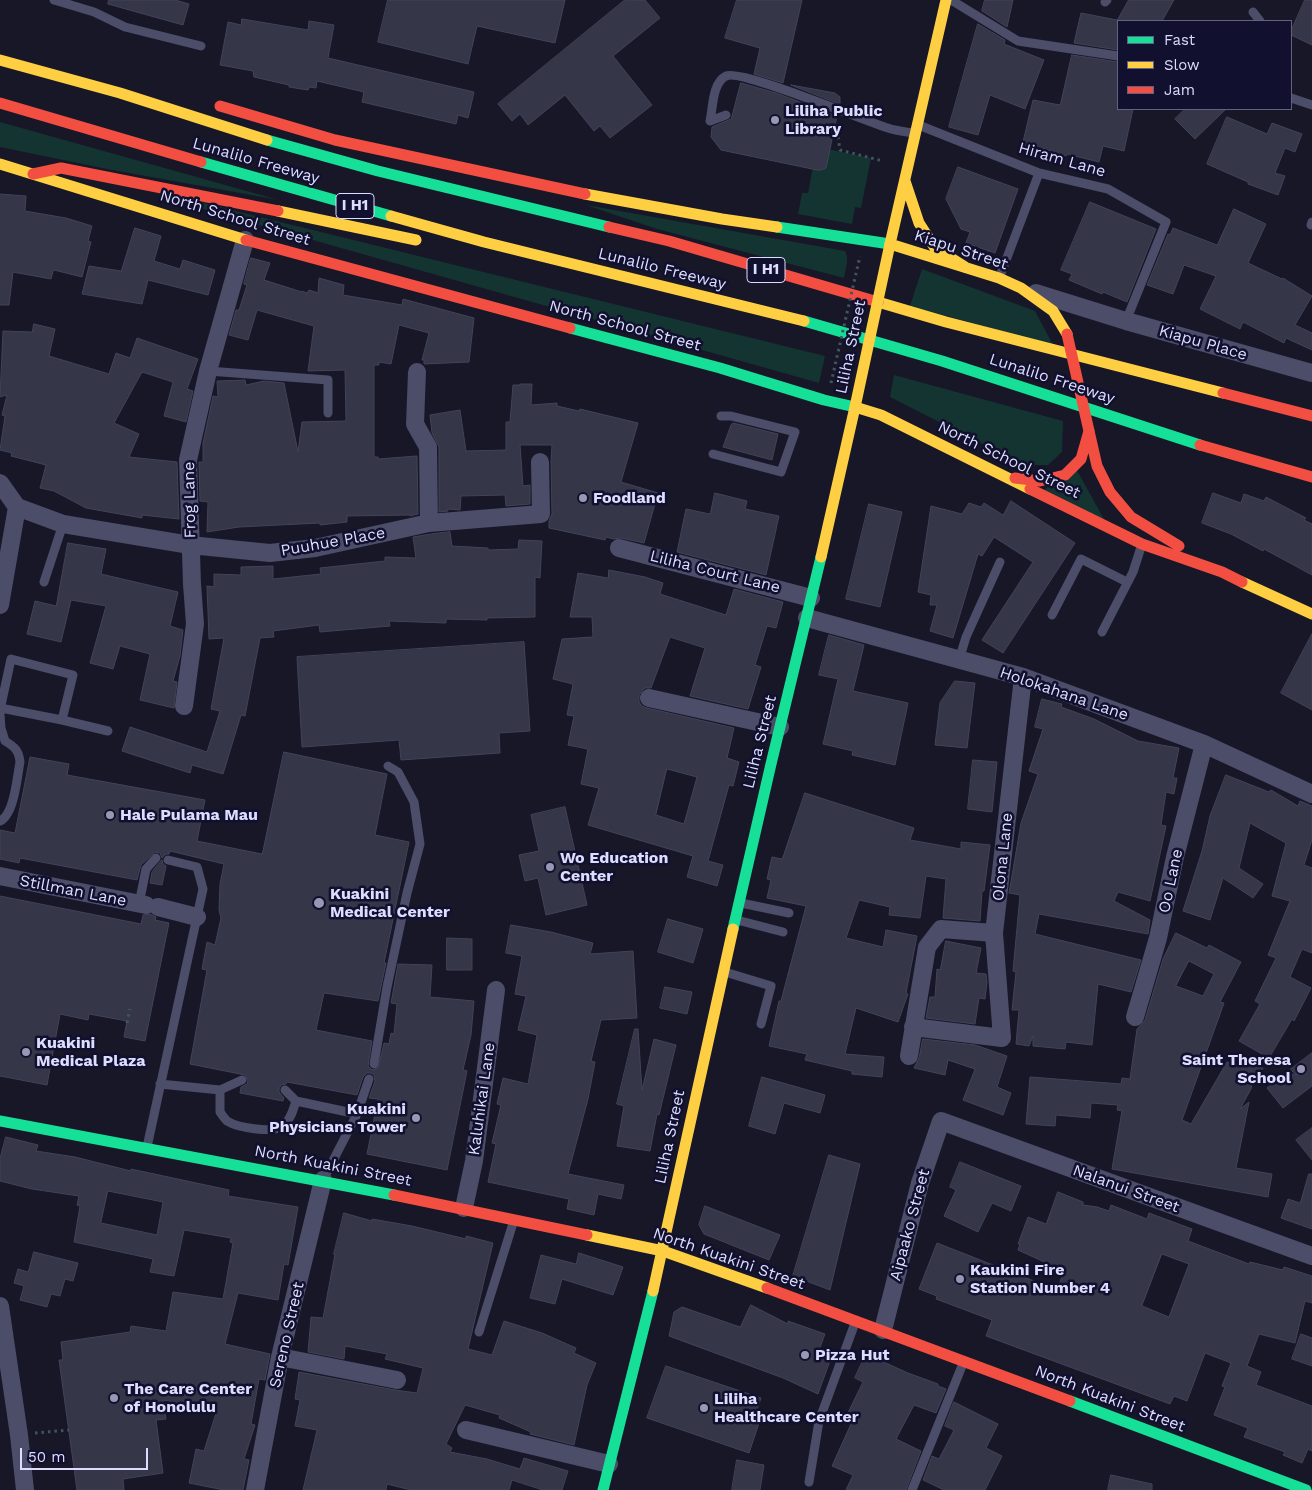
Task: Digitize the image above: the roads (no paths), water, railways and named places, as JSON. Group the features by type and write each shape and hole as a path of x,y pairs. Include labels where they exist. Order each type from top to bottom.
{"main road":[{"name":"Liliha Street","path":"603,1490 663,1251 692,1112 780,727 856,407 890,244 946,0"},
{"name":"Lunalilo Freeway","path":"0,60 120,93 298,150 669,241 946,322 1312,416"},
{"path":"120,93 177,98"},
{"name":"Lunalilo Freeway","path":"0,103 142,146 484,242 824,326 942,361 1235,456 1312,477"},
{"name":"Kiapu Street","path":"209,103 335,140 584,194 722,219 890,244 999,278 1021,288"},
{"name":"North School Street","path":"0,164 245,240 720,368 824,400 881,415 1142,544 1222,572 1312,614"},
{"path":"33,174 61,168 238,202 343,226 431,243"},
{"path":"905,181 919,223 935,248 965,267"},
{"path":"480,252 713,298"},
{"name":"North School Street","path":"1021,288 1035,296 1052,311 1067,334 1097,466 1110,492 1130,517 1222,572"},
{"path":"999,474 1024,480 1040,481 1065,474 1081,459 1089,431"},
{"name":"North Kuakini Street","path":"0,1120 323,1180 663,1251 856,1320 1306,1490"}],"street":[{"name":"Frog Lane","path":"184,706 195,624 190,545 188,460 208,371 245,240"},
{"name":"Kiapu Place","path":"1021,288 1126,321 1312,373"},
{"path":"1067,334 1071,322 1078,316 1094,311"},
{"path":"417,372 415,424 428,447 429,523"},
{"name":"Puuhue Place","path":"17,507 63,524 190,545 270,553 315,548 429,523 541,514 540,462"},
{"path":"0,483 17,507 0,605"},
{"name":"Liliha Court Lane","path":"619,548 811,598"},
{"name":"Holokahana Lane","path":"807,618 1023,677 1204,744 1312,794"},
{"name":"Olona Lane","path":"913,1027 1002,1038 994,933 1023,677"},
{"path":"649,698 780,727"},
{"name":"Oo Lane","path":"1135,1017 1158,938 1175,856 1204,744"},
{"name":"Stillman Lane","path":"0,876 197,917"},
{"path":"909,1056 927,947 941,929 994,933"},
{"name":"Kaluhikai Lane","path":"464,1208 474,1161 496,990"},
{"name":"Nalanui Street","path":"941,1121 1312,1256"},
{"name":"Aipaako Street","path":"882,1330 920,1183 941,1121"},
{"name":"Sereno Street","path":"254,1490 280,1357 323,1180"},
{"path":"0,1306 25,1490"},
{"path":"280,1357 397,1380"},
{"path":"466,1430 609,1464"}],"lane":[{"path":"54,0 94,12 125,27 201,46"},
{"path":"951,0 1018,41 1117,56"},
{"path":"1253,12 1259,20"},
{"name":"Hiram Lane","path":"726,115 710,121 717,85 724,77 734,74 891,128 917,130 1039,173 1108,189 1166,222 1126,321"},
{"path":"1292,98 1312,105"},
{"path":"999,278 1039,173"},
{"path":"208,371 328,380 328,413"},
{"path":"713,454 781,472 795,432 731,416 721,416"},
{"path":"44,582 63,524"},
{"path":"1102,632 1133,572 1142,544"},
{"path":"1052,615 1081,559 1127,582"},
{"path":"959,660 966,637 1000,562"},
{"path":"0,821 6,819 10,811 20,762 15,746 3,742 1,728 0,711 11,660 73,675 62,720"},
{"path":"0,711 62,720 108,731"},
{"path":"374,1064 387,987 407,893 420,844 414,802 398,772 388,766"},
{"path":"147,906 146,869 156,858"},
{"path":"146,1148 203,889 197,867 168,860"},
{"path":"740,902 789,913"},
{"path":"736,920 784,932"},
{"path":"725,972 771,986 761,1024"},
{"path":"323,1180 356,1114 370,1079"},
{"path":"160,1084 220,1090 242,1080"},
{"path":"220,1090 220,1112 227,1121 271,1131 283,1127 291,1116 296,1101"},
{"path":"285,1090 296,1101 356,1114"},
{"path":"479,1332 514,1220"},
{"path":"808,1482 819,1421 856,1320"},
{"path":"912,1490 964,1361"}],"place":[{"name":"Liliha Public Library","path":"775,120"},
{"name":"Foodland","path":"583,498"},
{"name":"Hale Pulama Mau","path":"110,815"},
{"name":"Wo Education Center","path":"550,867"},
{"name":"Kuakini Medical Center","path":"319,903"},
{"name":"Kuakini Medical Plaza","path":"26,1052"},
{"name":"Saint Theresa School","path":"1301,1069"},
{"name":"Kuakini Physicians Tower","path":"416,1118"},
{"name":"Kaukini Fire Station Number 4","path":"960,1279"},
{"name":"Pizza Hut","path":"805,1355"},
{"name":"The Care Center of Honolulu","path":"114,1398"},
{"name":"Liliha Healthcare Center","path":"704,1408"}]}
